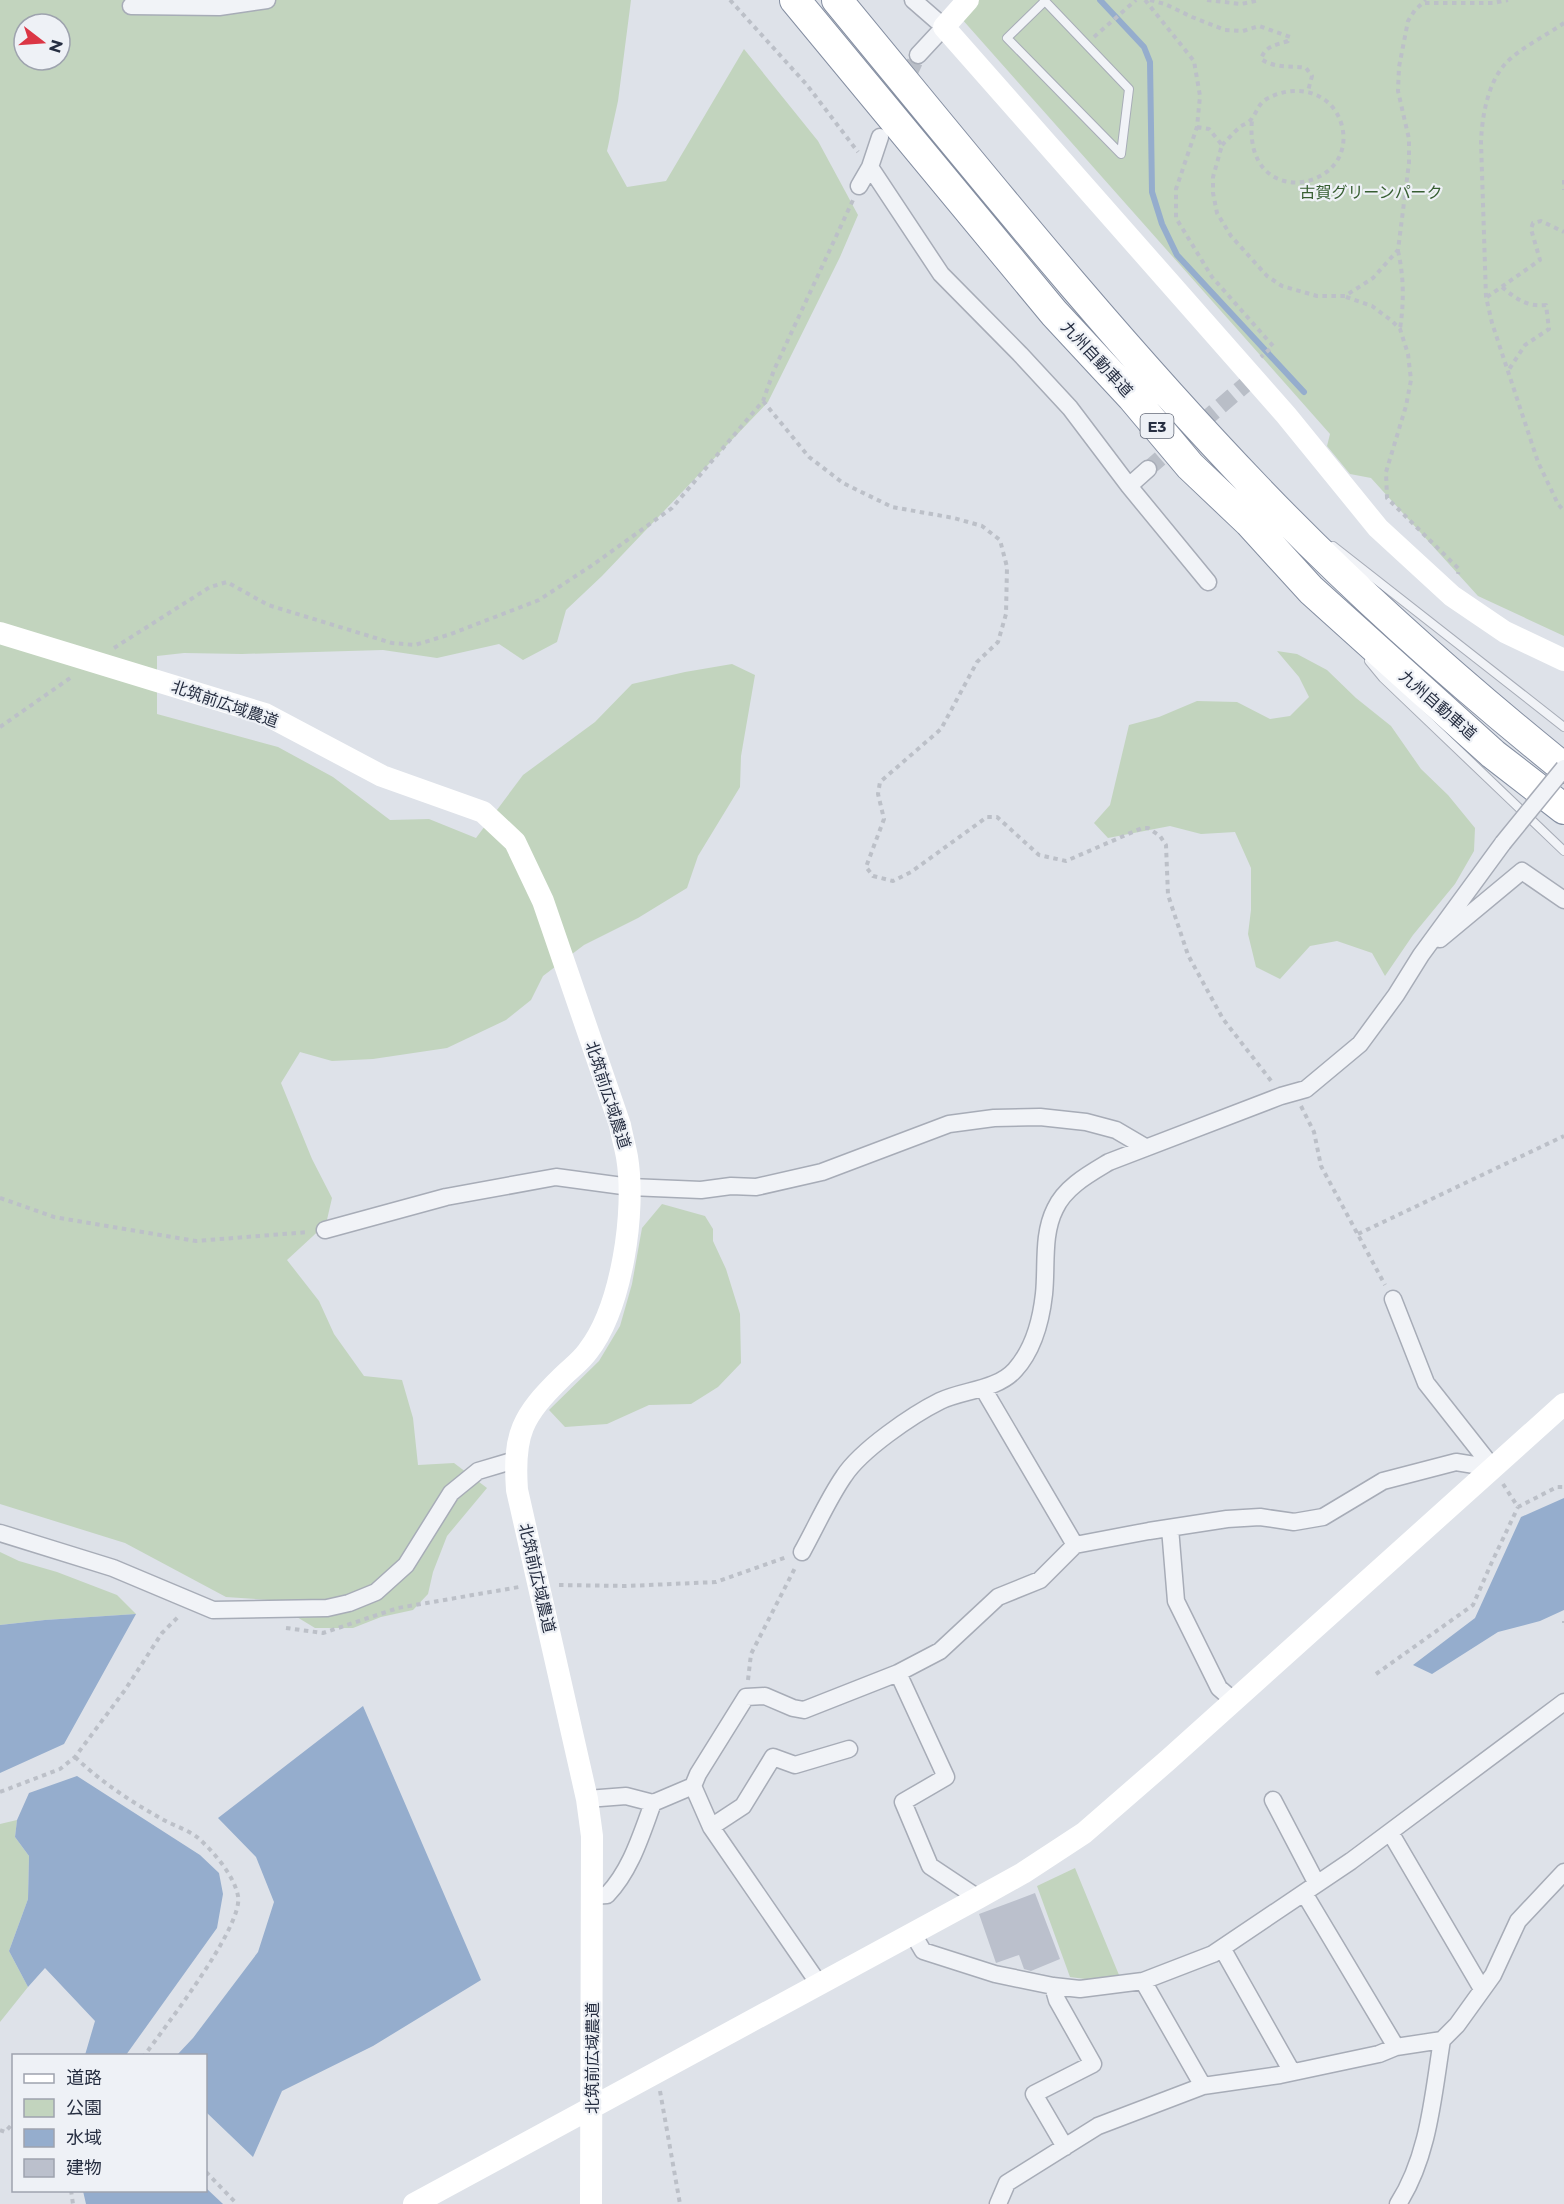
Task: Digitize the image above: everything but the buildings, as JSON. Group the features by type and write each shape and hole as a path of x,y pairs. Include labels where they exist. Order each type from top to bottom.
{"highway":[{"name":"九州自動車道","path":"795,0 1054,313 1132,397 1190,466 1249,522 1311,590 1493,754 1564,809"},
{"name":"九州自動車道","path":"837,0 1111,328 1258,490 1390,617 1493,711 1564,768"}],"street":[{"path":"131,6 219,7 267,0"},
{"path":"913,0 945,27 1286,415 1378,528 1452,596 1505,632 1564,660"},
{"path":"918,55 968,0"},
{"path":"859,186 870,167 880,137"},
{"path":"870,167 941,274 1070,408 1129,486 1208,582"},
{"path":"1129,486 1148,469"},
{"name":"北筑前広域農道","path":"0,633 265,714 382,776 483,812 515,843 543,901 620,1125 627,1157 630,1187 626,1240 618,1283 602,1327 588,1351 528,1413 518,1442 515,1460 517,1490 587,1798 592,1836 591,2204"},
{"path":"802,1552 844,1475 866,1449 938,1402 959,1393 984,1390 1014,1371 1034,1341 1044,1295 1049,1224 1064,1195 1087,1175 1109,1162 1287,1094 1306,1089 1360,1044 1396,995 1421,955 1503,843 1564,768"},
{"path":"1421,955 1522,871 1564,900"},
{"path":"325,1230 446,1197 556,1176 630,1187 701,1190 730,1186 756,1187 822,1172 949,1124 994,1118 1040,1117 1086,1122 1116,1130 1145,1147"},
{"path":"1393,1299 1426,1383 1493,1468"},
{"path":"984,1390 1075,1545"},
{"path":"414,2204 913,1934 1023,1873 1084,1833 1564,1404"},
{"path":"0,1533 113,1568 213,1610 327,1608 350,1603 376,1592 406,1565 451,1493 478,1472 515,1460"},
{"path":"587,1798 626,1796 653,1803 693,1786 698,1774 746,1697 765,1696 793,1708 804,1710 898,1673 940,1651 998,1597 1040,1580 1075,1545 1170,1527 1238,1519 1260,1517 1294,1522 1323,1517 1383,1481 1456,1462 1493,1468"},
{"path":"1170,1527 1176,1601 1219,1688 1234,1701"},
{"path":"898,1673 946,1777 903,1802 930,1866 978,1898"},
{"path":"913,1934 923,1951 995,1974 1053,1986 1080,1989 1143,1981 1222,1948 1390,1832 1564,1702"},
{"path":"711,1827 743,1806 773,1757 795,1766 849,1749"},
{"path":"693,1786 711,1827 819,1984"},
{"path":"1273,1800 1310,1888 1396,2047"},
{"path":"592,1896 607,1895 619,1883 631,1860 653,1803"},
{"path":"1390,1832 1482,1989"},
{"path":"1398,2204 1417,2166 1431,2111 1442,2040 1457,2025 1493,1975 1518,1921 1564,1872"},
{"path":"1222,1948 1292,2072"},
{"path":"1143,1981 1203,2086"},
{"path":"1053,1986 1057,2000 1093,2064 1034,2094 1065,2147"},
{"path":"998,2204 1007,2183 1098,2126 1203,2086 1292,2072 1379,2054 1396,2047 1442,2040"}],"lane":[{"path":"1045,0 1129,89 1121,154 1007,38 1045,0"},
{"path":"1258,490 1305,525"},
{"path":"1324,539 1564,727"},
{"path":"1311,590 1354,643"},
{"path":"1362,652 1383,678 1564,851"}],"path":[{"path":"730,0 807,85 870,167"},
{"path":"1086,44 1136,0"},
{"path":"1145,0 1194,61 1200,96 1197,127 1176,189 1176,218 1212,278 1273,346"},
{"path":"1150,0 1165,4 1225,30 1243,31 1259,26 1290,36 1288,41 1269,47 1261,60 1280,67 1306,68 1312,76 1308,91"},
{"path":"1207,0 1241,4 1260,0"},
{"path":"1452,596 1459,569 1387,498 1386,472 1406,406 1411,380 1408,354 1400,329 1403,311 1402,268 1398,250 1409,163 1409,139 1398,92 1399,67 1408,21 1415,10 1426,2 1493,3 1508,0"},
{"path":"1564,23 1508,61 1497,75 1482,122 1486,297 1491,323 1538,462 1558,504 1564,511"},
{"path":"1291,90 1308,91 1320,96 1338,115 1343,128 1340,154 1333,165 1318,178 1299,183 1286,182 1263,169 1256,158 1251,146 1252,120 1256,110 1270,98 1291,90"},
{"path":"1252,120 1222,145 1213,177 1217,213 1231,236 1267,276 1281,286 1317,297 1345,296 1372,306 1400,329"},
{"path":"1197,127 1209,129 1222,145"},
{"path":"1564,180 1564,190"},
{"path":"0,726 94,661 210,587 227,582 268,605 392,643 415,645 451,634 539,600 672,508 763,401 774,370 859,186"},
{"path":"1486,297 1540,260 1531,229 1533,223 1541,221 1564,232"},
{"path":"1345,296 1373,278 1398,250"},
{"path":"1502,287 1519,301 1534,306 1546,305 1549,328 1525,345 1508,372"},
{"path":"763,401 809,457 843,483 892,507 954,518 982,526 1000,540 1007,567 1006,614 998,642 977,662 941,729 880,782 878,794 884,819 866,867 873,876 893,881 911,872 987,817 997,818 1039,855 1066,861 1142,828 1148,828 1160,836 1166,845 1168,896 1188,955 1223,1018 1276,1087 1287,1094 1314,1132 1321,1166 1393,1299"},
{"path":"1358,1234 1564,1136"},
{"path":"0,1198 54,1217 196,1241 325,1230"},
{"path":"1493,1468 1518,1507"},
{"path":"1376,1674 1473,1605 1518,1507 1557,1487 1564,1487"},
{"path":"540,1587 568,1583 626,1586 716,1581 802,1552"},
{"path":"746,1697 751,1654 802,1552"},
{"path":"0,1792 60,1769 75,1757 125,1690 162,1632 181,1614 198,1605"},
{"path":"75,1757 112,1787 160,1818 196,1837 231,1875 239,1898 231,1923 208,1968 145,2054"},
{"path":"656,2073 680,2204"},
{"path":"0,2130 5,2132 12,2124"},
{"path":"207,2173 237,2204"}],"green space":[{"path":"0,0 631,0 618,101 607,151 627,187 666,181 744,49 818,141 858,215 840,257 768,402 602,576 566,610 557,642 523,660 499,644 437,658 383,650 242,654 184,653 157,656 157,714 278,747 333,777 390,820 429,819 476,838 523,775 595,722 632,684 732,664 755,675 741,756 740,787 698,856 687,888 638,918 584,945 543,976 531,1000 506,1020 447,1048 373,1059 332,1061 300,1052 281,1083 312,1159 332,1198 326,1224 287,1260 319,1301 334,1334 364,1376 402,1380 413,1418 418,1465 454,1463 487,1488 447,1536 433,1572 428,1594 413,1610 381,1617 353,1628 315,1628 269,1600 226,1597 125,1543 0,1504"},
{"name":"古賀グリーンパーク","path":"978,0 1564,0 1564,636 1478,596 1371,478 1350,474 1327,446 1330,434 961,18"},
{"path":"1277,651 1297,654 1327,670 1356,698 1391,726 1421,769 1448,795 1475,828 1474,851 1455,884 1413,935 1385,976 1372,953 1337,941 1310,946 1280,979 1256,967 1248,934 1251,910 1251,868 1235,832 1201,834 1170,826 1108,838 1094,823 1110,805 1129,725 1159,717 1197,701 1237,702 1270,719 1290,716 1309,697 1299,677"},
{"path":"662,1204 705,1216 713,1229 713,1241 726,1269 740,1314 741,1363 718,1387 691,1404 649,1405 607,1424 565,1427 549,1410 599,1361 620,1326 632,1284 642,1228"},
{"path":"0,1552 19,1561 57,1572 117,1595 136,1614 0,1625"},
{"path":"17,1820 15,1837 29,1856 28,1899 9,1951 28,1987 0,2022 0,1824"},
{"path":"1075,1868 1119,1975 1100,1981 1070,1977 1037,1886"}],"water":[{"path":"1564,1498 1564,1610 1540,1621 1498,1632 1432,1674 1413,1665 1475,1618 1521,1517"},
{"path":"136,1614 64,1744 0,1773 0,1625"},
{"path":"363,1706 481,1980 373,2046 282,2091 253,2157 207,2113 207,2054 178,2054 193,2038 258,1952 274,1902 256,1857 218,1818"},
{"path":"77,1776 200,1855 219,1873 223,1894 217,1928 127,2054 85,2054 95,2021 45,1968 28,1987 9,1951 28,1899 29,1856 15,1837 17,1820 29,1793"},
{"path":"207,2189 223,2204 86,2204 83,2192 207,2192"}],"waterway":[{"path":"1100,0 1144,47 1150,62 1152,192 1162,224 1177,255 1304,392"}],"tunnel":[{"path":"888,120 918,55"},
{"path":"1148,469 1253,378"}]}
